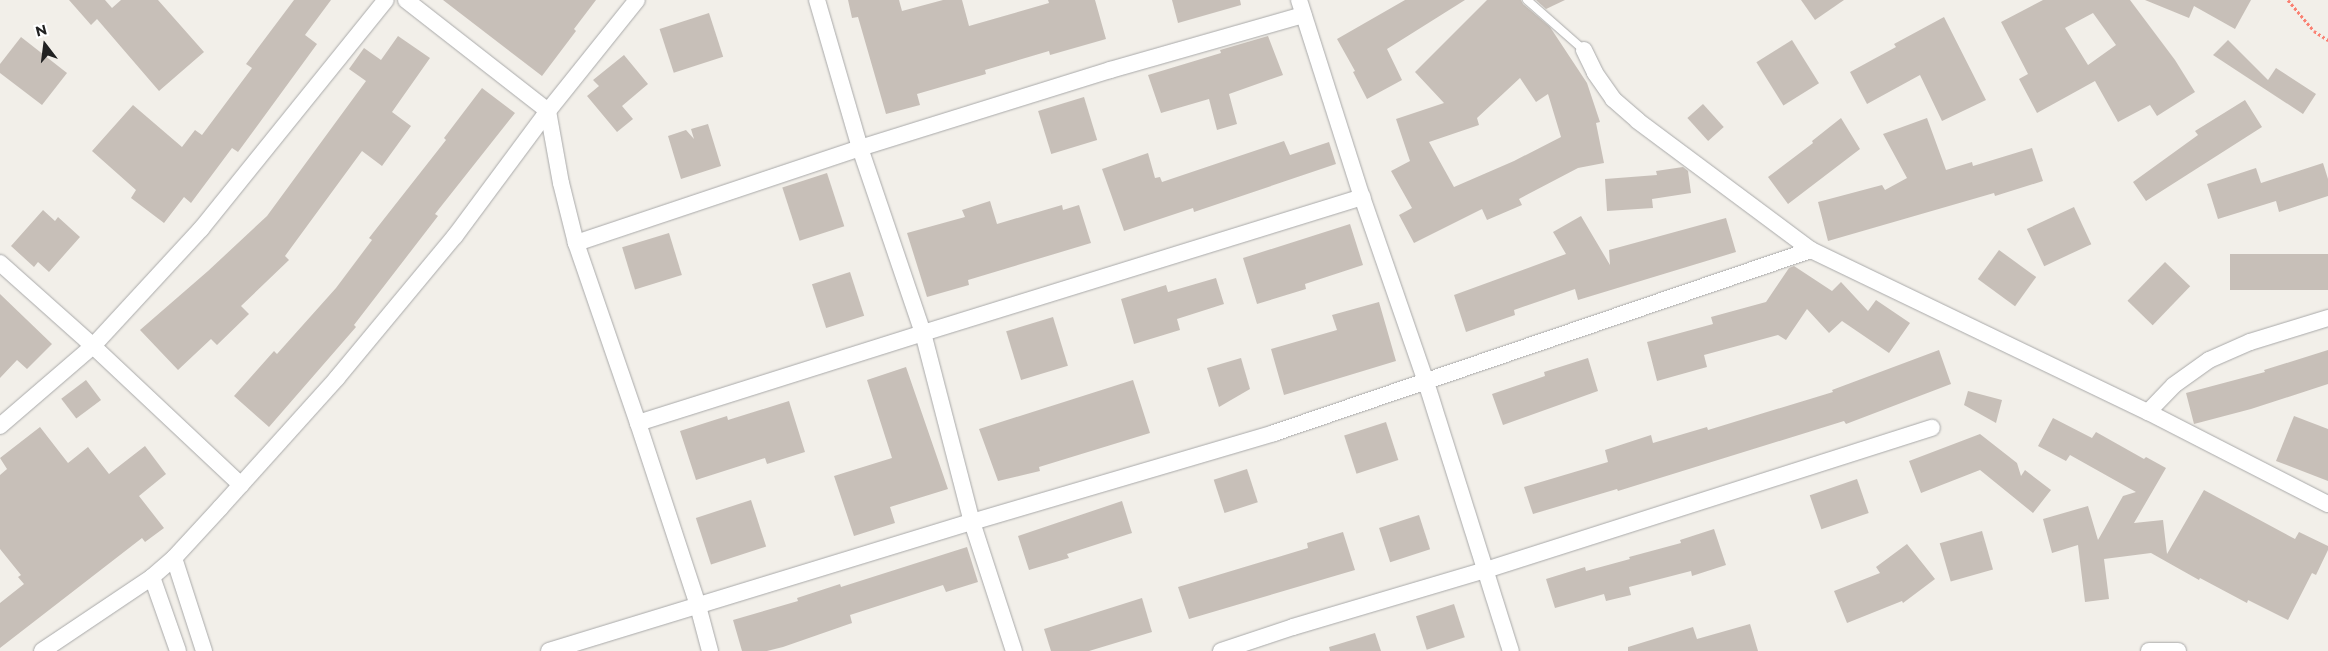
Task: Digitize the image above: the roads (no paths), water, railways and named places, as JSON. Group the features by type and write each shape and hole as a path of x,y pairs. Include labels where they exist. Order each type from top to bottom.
{"street":[{"path":"0,426 93,346 201,229 386,0"},
{"path":"406,0 548,111 561,183 576,243 638,423 698,606 710,651"},
{"path":"42,651 152,577 174,558 241,485 337,378 455,236 548,111 637,0"},
{"path":"817,0 860,148 923,332 972,522 1014,651"},
{"path":"576,243 860,148 1301,8 1362,197 1426,382 1511,651"},
{"path":"1584,50 1594,74 1614,99 1632,115 1811,250 2148,412 2328,504"},
{"path":"638,423 923,332 1362,197"},
{"path":"549,651 972,522 1274,433 1811,250"},
{"path":"0,263 93,346 241,485"},
{"path":"2148,412 2174,385 2209,360 2250,342 2328,318"},
{"path":"1221,651 1293,627 1486,570 1932,428"},
{"path":"174,558 204,651"},
{"path":"152,577 178,651"},
{"path":"2149,651 2178,651"}],"lane":[{"path":"1528,0 1584,50"}]}
